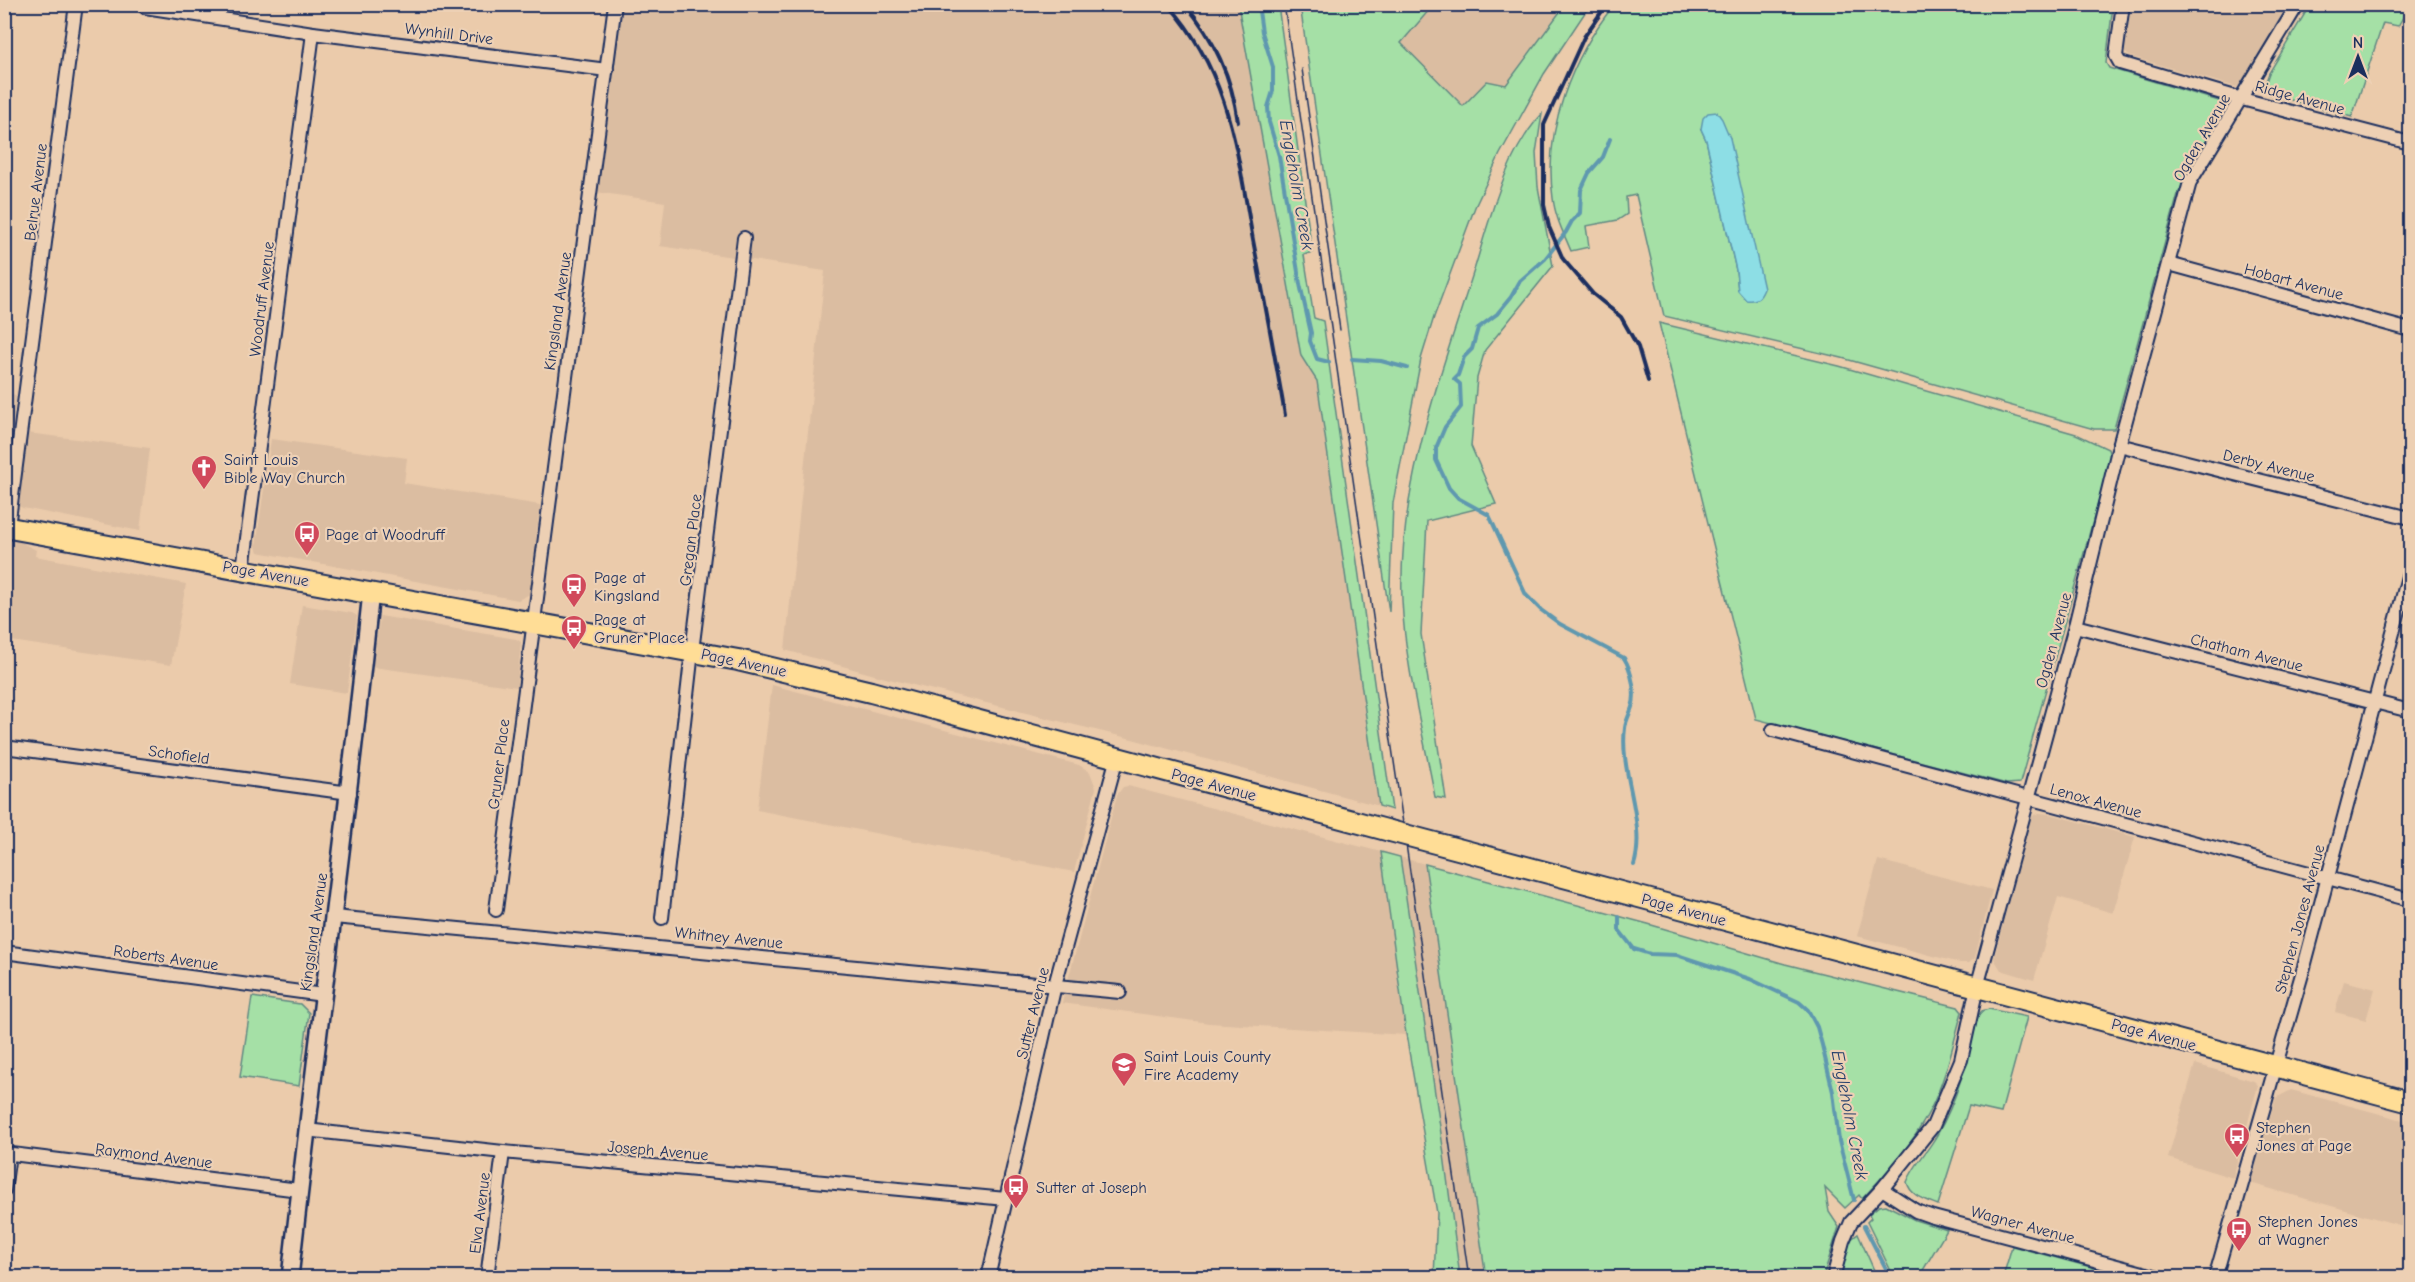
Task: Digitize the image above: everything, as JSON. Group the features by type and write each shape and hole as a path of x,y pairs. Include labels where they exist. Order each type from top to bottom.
{"main road":[{"name":"Page Avenue","path":"6,527 692,651 827,681 2410,1102"}],"street":[{"name":"Belrue Avenue","path":"6,527 19,445 76,4"},
{"name":"Kingsland Avenue","path":"533,622 615,4"},
{"name":"Ridge Avenue","path":"2122,4 2116,56 2120,63 2242,99 2410,143"},
{"name":"Ogden Avenue","path":"1833,1278 1843,1241 1851,1222 1882,1189 1933,1126 1961,1060 1977,987 2075,626 2119,445 2190,182 2298,4"},
{"name":"Wynhill Drive","path":"145,6 313,33 607,70"},
{"name":"Woodruff Avenue","path":"243,569 313,33"},
{"name":"Gregan Place","path":"662,918 692,651 744,238"},
{"name":"Hobart Avenue","path":"2169,264 2410,330"},
{"name":"Derby Avenue","path":"2119,445 2410,518"},
{"name":"Stephen Jones Avenue","path":"2215,1278 2327,878 2410,568"},
{"name":"Kingsland Avenue","path":"290,1278 306,1130 350,792 371,592"},
{"name":"Gruner Place","path":"496,910 533,622"},
{"name":"Chatham Avenue","path":"2075,626 2410,711"},
{"name":"Lenox Avenue","path":"1773,730 2410,900"},
{"name":"Schofield","path":"4,747 350,792"},
{"name":"Sutter Avenue","path":"988,1278 1055,985 1117,757"},
{"name":"Whitney Avenue","path":"334,917 1120,992"},
{"name":"Roberts Avenue","path":"4,952 323,995"},
{"name":"Joseph Avenue","path":"306,1130 503,1152 1006,1199"},
{"name":"Elva Avenue","path":"487,1278 503,1152"},
{"name":"Raymond Avenue","path":"7,1153 299,1190"},
{"path":"4,1191 7,1153"},
{"name":"Wagner Avenue","path":"1882,1189 1916,1210 1933,1217 2162,1278"}],"shaded area":[{"path":"621,5 1238,5 1301,356 1317,381 1379,806 1132,739 889,679 785,650 825,271 660,246 665,202 596,192"},
{"path":"1423,5 1565,5 1506,86 1487,81 1463,106 1401,43 1430,10"},
{"path":"2128,5 2291,5 2242,84 2236,87 2129,56 2123,51"},
{"path":"4,393 16,395 5,488"},
{"path":"27,433 150,448 140,531 18,506"},
{"path":"271,439 407,458 404,483 540,505 530,594 518,600 258,552 256,546"},
{"path":"4,536 36,550 35,556 186,584 171,665 5,640"},
{"path":"302,605 352,613 357,616 347,693 290,684"},
{"path":"380,616 516,639 521,642 517,687 373,667"},
{"path":"772,685 1079,765 1090,772 1096,788 1074,872 757,810"},
{"path":"1128,786 1381,852 1406,1035 1209,1023 1062,1003 1117,795 1123,787"},
{"path":"2039,813 2135,837 2113,913 2058,897 2034,980 2001,970 1994,959 2029,820"},
{"path":"1400,857 1425,864 1486,1277 1460,1277"},
{"path":"1878,860 1992,890 1975,958 1969,963 1960,963 1857,936"},
{"path":"2344,981 2375,989 2366,1020 2335,1012"},
{"path":"2195,1064 2254,1081 2258,1085 2233,1178 2168,1158"},
{"path":"2291,1090 2410,1122 2410,1228 2250,1183 2276,1098"}],"green space":[{"path":"1238,5 1278,5 1312,252 1304,255 1314,318 1323,321 1392,810 1379,806 1317,381 1301,356"},
{"path":"1300,5 1423,5 1430,9 1401,43 1463,106 1487,81 1506,85 1565,5 1590,5 1544,74 1500,154 1475,207 1434,317 1421,359 1393,503 1389,612"},
{"path":"1614,5 2113,5 2106,63 2109,68 2219,101 2225,106 2213,135 2178,194 2114,429 2094,429 1842,358 1664,316 1636,195 1626,197 1627,214 1618,220 1586,226 1589,247 1571,251 1554,205 1551,172 1552,146 1564,96 1585,48","holes":["1701,129 1730,138 1738,291 1736,270 1706,140"]},
{"path":"2310,5 2410,5 2398,26 2383,23 2352,117 2269,94 2264,87 2269,73"},
{"path":"1542,114 1536,153 1538,187 1553,266 1485,350 1477,378 1471,446 1496,504 1427,521 1421,634 1446,799 1435,797 1407,649 1402,600 1407,515 1424,431 1493,207 1518,147"},
{"path":"1659,323 1839,366 2076,434 2108,449 2109,463 2020,783 2007,784 1756,719"},
{"path":"1381,852 1400,857 1460,1277 1434,1277 1437,1213 1406,1034"},
{"path":"1425,864 1648,924 1785,964 1958,1007 1962,1012 1936,1098 1908,1146 1862,1199 1859,1195 1845,1208 1825,1188 1829,1212 1839,1227 1823,1277 1486,1277"},
{"path":"252,997 300,1004 309,1013 299,1086 240,1077"},
{"path":"1989,1009 2027,1017 2001,1113 1969,1106 1938,1205 1915,1194 1907,1182 1951,1107 1962,1077 1978,1016 1982,1011"},
{"path":"1886,1205 1915,1220 1947,1230 1919,1277 1894,1277 1867,1222 1871,1218 1869,1214 1879,1206"},
{"path":"1858,1234 1877,1277 1840,1278 1850,1240"},
{"path":"2012,1246 2128,1277 2003,1277"}],"water":[{"path":"1717,112 1730,138 1764,289 1758,299 1746,300 1738,291 1736,270 1706,140 1701,129 1703,118 1708,113"}],"waterway":[{"name":"Engleholm Creek","path":"1258,4 1262,32 1273,67 1273,91 1268,107 1269,122 1279,156 1300,284 1311,333 1310,341 1317,359 1329,362"},
{"name":"Engleholm Creek","path":"1610,139 1603,157 1589,173 1581,190 1580,213 1545,259 1520,281 1497,314 1478,328 1472,349 1464,357 1458,375 1454,379 1460,384 1461,407 1445,427 1436,448 1436,460 1449,488 1458,498 1489,515 1526,595 1560,624 1624,658 1627,663 1633,682 1634,695 1626,725 1624,745 1637,832 1634,865"},
{"name":"Engleholm Creek","path":"1352,359 1381,361 1407,368"},
{"name":"Engleholm Creek","path":"1619,917 1619,930 1634,949 1650,954 1677,955 1750,979 1799,1002 1808,1010 1817,1027 1822,1045 1833,1092 1839,1141 1854,1200"},
{"name":"Engleholm Creek","path":"1864,1226 1891,1278"}],"tram line":[{"path":"1284,4 1469,1278"},
{"path":"1302,69 1340,330"}],"railway":[{"path":"1168,4 1189,31 1205,58 1228,115 1242,176 1285,415"},
{"path":"1185,4 1205,31 1220,59 1231,90 1238,122"},
{"path":"1607,4 1584,37 1544,125 1544,205 1549,227 1563,259 1593,294 1621,317 1638,347 1648,381"}],"place":[{"name":"Saint Louis Bible Way Church","path":"204,491"},
{"name":"Page at Woodruff","path":"307,557"},
{"name":"Page at Kingsland","path":"574,609"},
{"name":"Page at Gruner Place","path":"574,651"},
{"name":"Saint Louis County Fire Academy","path":"1124,1088"},
{"name":"Stephen Jones at Page","path":"2237,1159"},
{"name":"Sutter at Joseph","path":"1016,1210"},
{"name":"Stephen Jones at Wagner","path":"2239,1253"}]}
